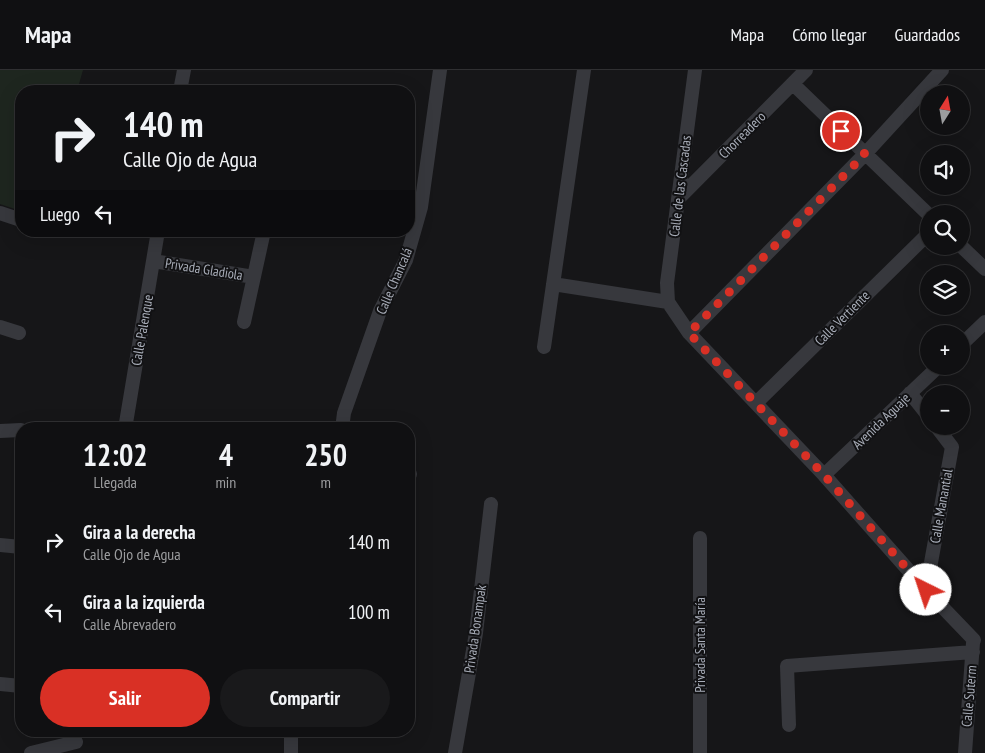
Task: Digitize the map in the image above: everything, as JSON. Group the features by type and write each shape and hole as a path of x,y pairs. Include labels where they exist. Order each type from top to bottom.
{"street":[{"path":"181,85 184,70"},
{"name":"Calle Chancalá","path":"415,228 421,206 440,70"},
{"path":"544,347 584,70"},
{"name":"Calle de las Cascadas","path":"668,302 667,283 694,70"},
{"name":"Chorreadero","path":"678,199 806,70"},
{"path":"689,333 865,154 942,70"},
{"path":"793,84 920,206"},
{"path":"0,213 15,218"},
{"name":"Calle Palenque","path":"127,422 157,237"},
{"name":"Privada Gladiola","path":"244,322 263,237"},
{"name":"Calle Chancalá","path":"343,422 344,413 380,311 406,260 412,237"},
{"name":"Calle Vertiente","path":"756,403 920,241"},
{"path":"970,255 985,269"},
{"name":"Privada Gladiola","path":"153,261 254,277"},
{"path":"553,284 668,302 689,333 824,475 926,590 977,643"},
{"path":"970,336 985,322"},
{"path":"0,327 19,333"},
{"name":"Avenida Aguaje","path":"824,475 929,375"},
{"path":"910,393 920,406"},
{"path":"0,431 15,430"},
{"name":"Calle Manantial","path":"926,590 952,447 943,435"},
{"name":"Privada Bonampak","path":"455,753 476,634 490,504"},
{"name":"Privada Santa María","path":"700,538 700,753"},
{"path":"0,545 15,546"},
{"path":"789,725 787,666 977,643"},
{"name":"Calle Suterm","path":"965,753 977,643"},
{"path":"0,684 15,685"},
{"path":"291,737 291,753"},
{"path":"31,753 76,742"}],"shaded area":[{"path":"0,70 83,70 79,85 15,85 15,209 0,204"}],"route":[{"path":"841,131 865,154 689,333 824,475 926,590"}]}
